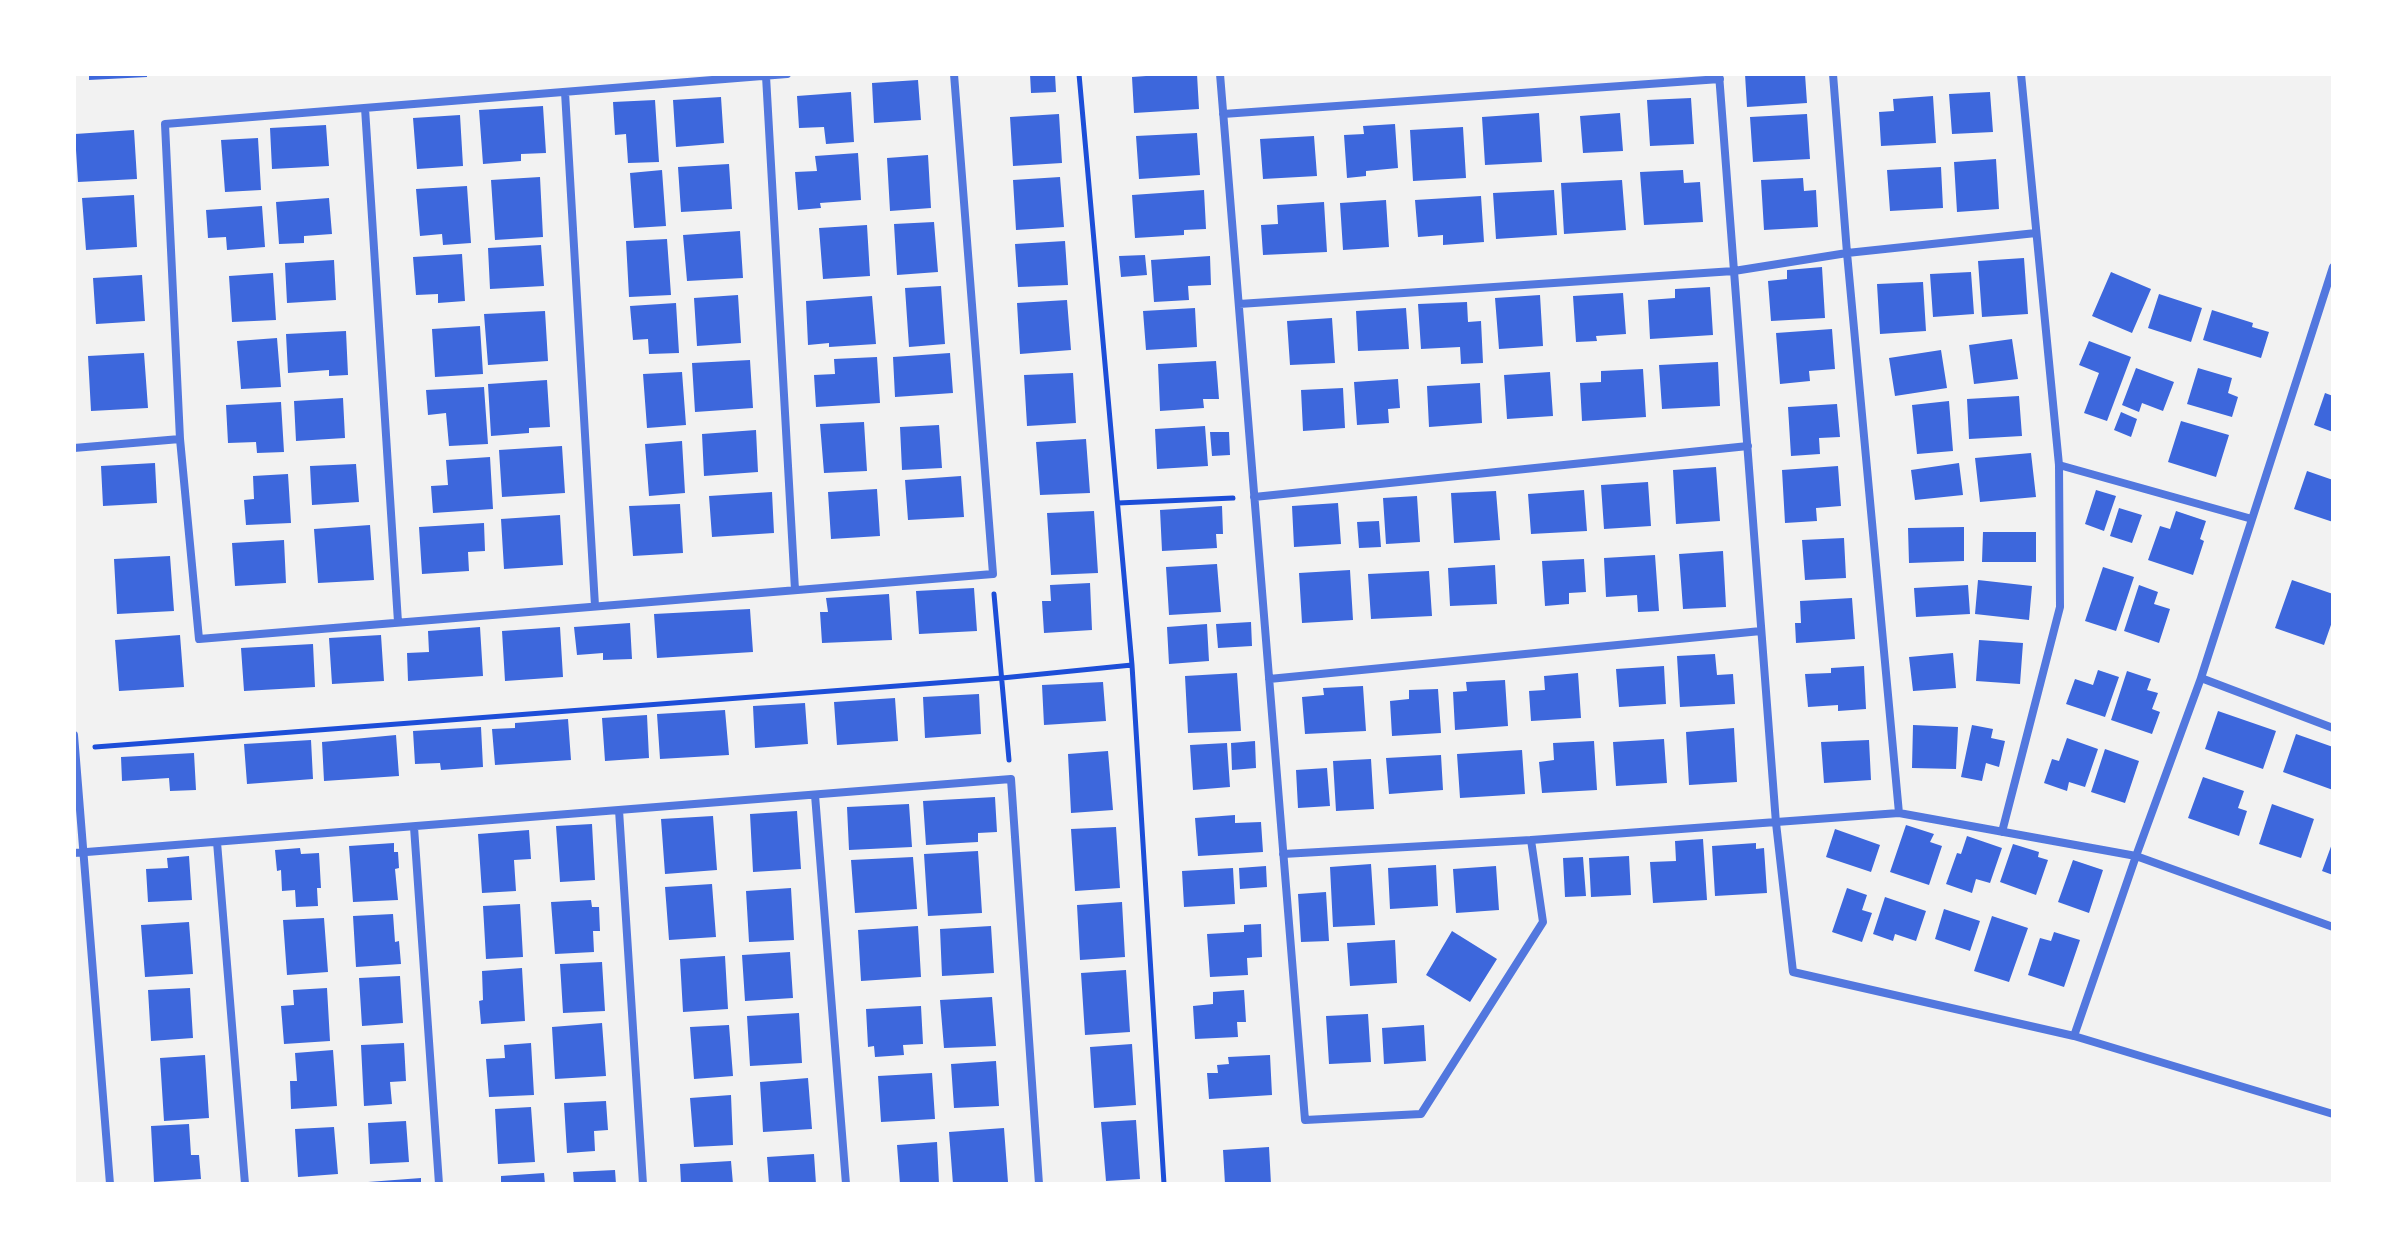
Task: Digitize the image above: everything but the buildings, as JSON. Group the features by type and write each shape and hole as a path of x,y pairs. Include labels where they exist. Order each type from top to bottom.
{"street":[{"path":"787,74 165,124 180,439 199,639 993,574 954,74"},
{"path":"1220,74 1305,1120 1421,1114 1543,922 1531,840"},
{"path":"1833,74 1899,813"},
{"path":"2002,832 2060,607 2059,465 2021,74"},
{"path":"766,76 795,590"},
{"path":"1223,114 1720,76 1776,823 1793,972 2074,1036 2333,1114"},
{"path":"565,92 595,606"},
{"path":"365,108 398,622"},
{"path":"1239,304 1734,271 1847,253 2036,233"},
{"path":"2074,1036 2201,678 2333,267"},
{"path":"74,448 180,439"},
{"path":"1254,497 1748,446"},
{"path":"2059,465 2252,519"},
{"path":"1269,679 1761,631"},
{"path":"2201,678 2333,728"},
{"path":"74,735 78,853 110,1184"},
{"path":"78,853 1011,779 1039,1184"},
{"path":"815,795 846,1184"},
{"path":"619,810 643,1184"},
{"path":"1283,854 1531,840 1899,813 2136,856 2333,927"},
{"path":"414,827 439,1184"},
{"path":"217,842 245,1184"}],"path":[{"path":"1079,74 1132,665 1164,1184"},
{"path":"1118,503 1254,497"},
{"path":"993,574 1011,779"},
{"path":"75,749 1002,678 1132,665"}]}
